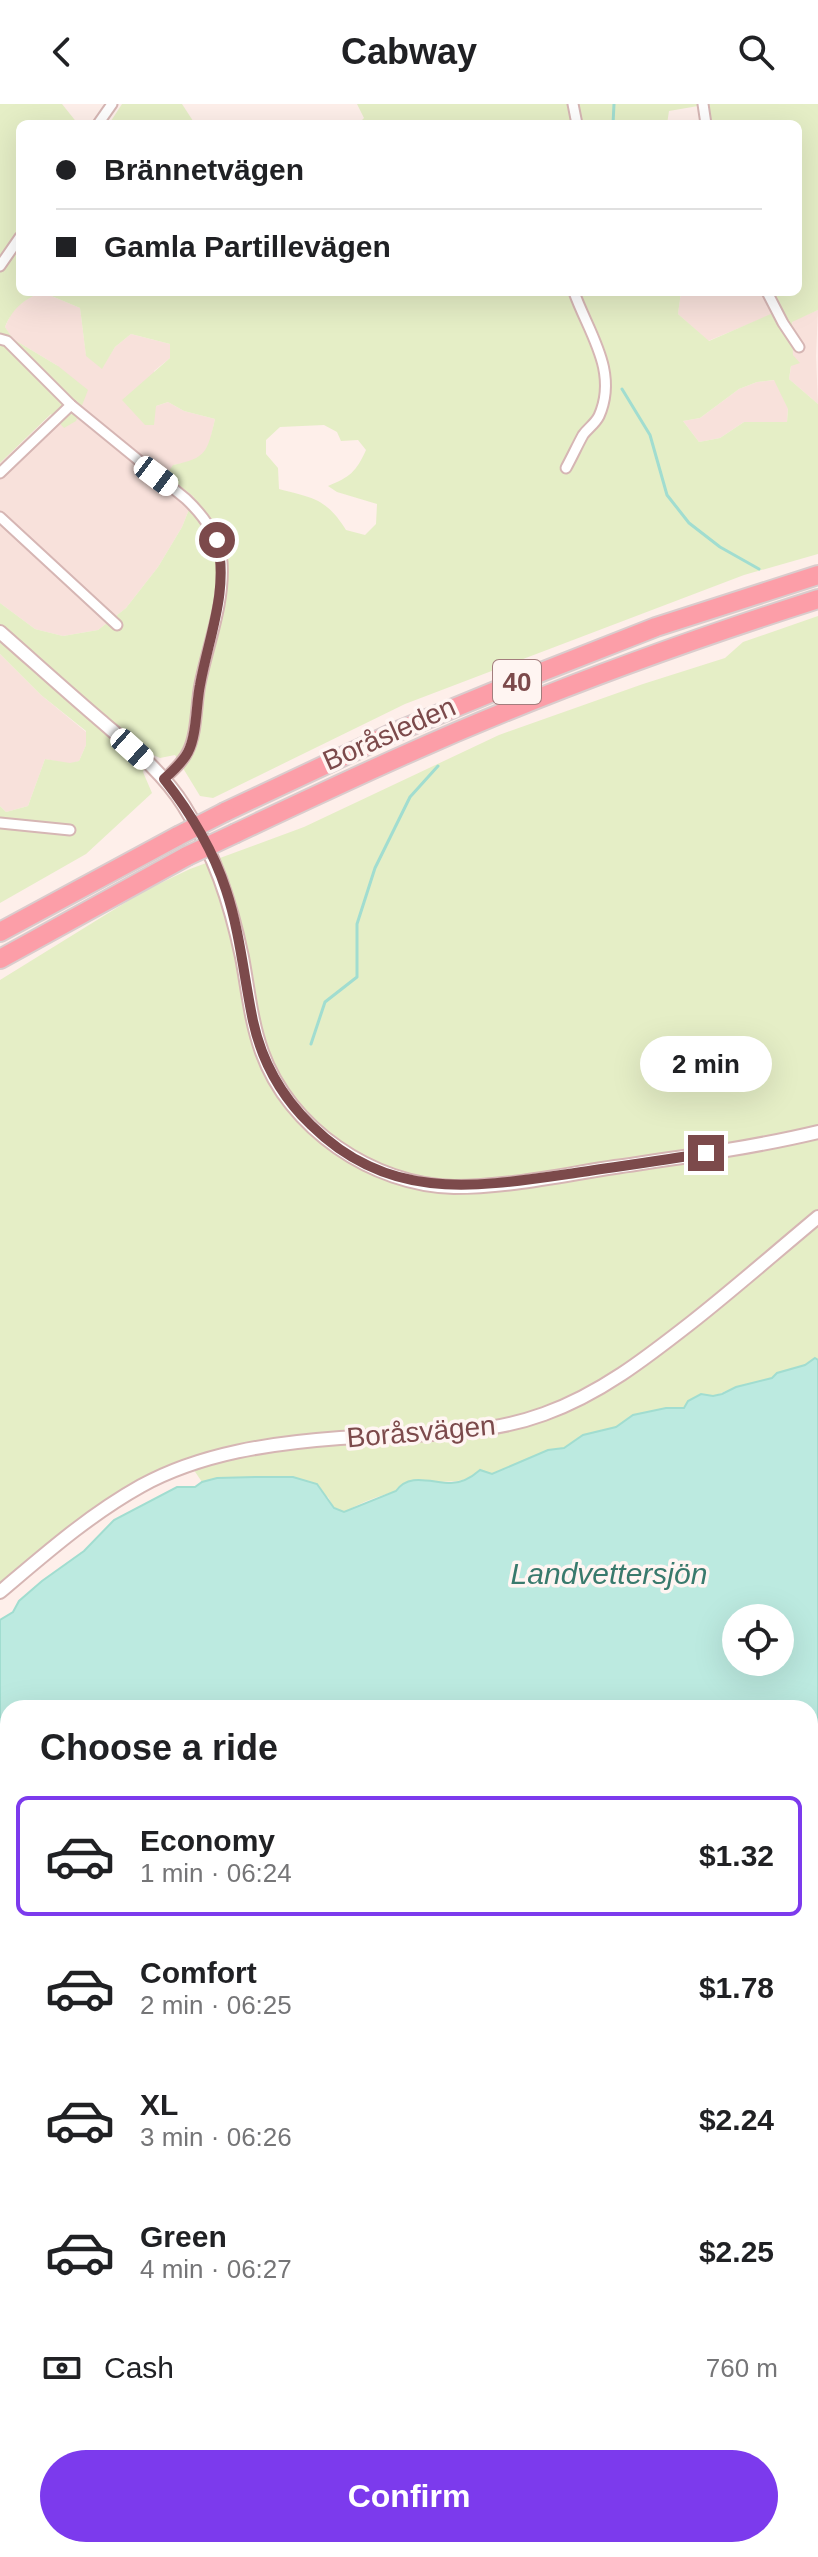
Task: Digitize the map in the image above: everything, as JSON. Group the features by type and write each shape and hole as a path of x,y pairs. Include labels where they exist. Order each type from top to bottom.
{"highway":[{"name":"Boråsleden","path":"0,932 225,812 393,733 656,627 818,575"},
{"name":"Boråsleden","path":"0,959 187,856 404,755 664,650 818,599"}],"street":[{"path":"0,266 16,243"},
{"path":"566,468 585,432 601,412 605,377 602,357 576,296"},
{"path":"769,296 799,347"},
{"path":"0,339 7,341 71,405 186,499 200,512 217,540 222,560 221,588 192,738 189,751 164,779"},
{"path":"0,473 71,405"},
{"path":"0,517 117,625"},
{"path":"0,632 164,779 184,806 205,842 226,891 254,1023 271,1073 300,1115 327,1140 356,1159 421,1183 452,1187 486,1186 650,1162 818,1132"},
{"path":"0,823 70,830"},
{"name":"Boråsvägen","path":"0,1592 106,1507 143,1485 206,1459 288,1443 487,1429 543,1415 578,1399 614,1381 647,1358 818,1217"}],"shaded area":[{"path":"52,296 80,308 86,355 102,368 115,347 131,334 170,344 170,358 154,371 156,406 168,402 184,411 215,419 208,450 195,461 173,465 194,497 182,527 158,567 126,608 98,630 63,636 35,629 0,603 0,463 52,414 58,366 13,339 5,327 13,310 28,298"},
{"path":"680,296 776,296 780,311 708,341 678,314"},
{"path":"818,310 818,404 789,379 793,355 792,321"},
{"path":"775,380 788,408 787,422 744,422 720,438 699,442 683,421 700,418 739,389 757,382"},
{"path":"0,654 41,695 86,732 86,745 79,761 70,764 45,759 28,806 6,812 0,806"}],"green space":[{"path":"0,104 62,104 75,120 16,120 16,296 33,296 19,305 5,327 13,339 58,366 88,390 76,421 64,428 51,414 0,463"},
{"path":"122,104 182,104 192,120 112,120"},
{"path":"357,104 818,104 818,310 792,322 793,355 800,363 791,366 789,379 818,404 818,554 744,575 405,704 213,798 200,796 175,755 160,758 151,754 143,772 152,793 86,854 0,903 0,806 6,812 28,806 45,759 70,763 79,761 86,745 86,731 41,695 0,654 0,603 35,629 63,636 98,630 126,608 158,567 182,527 194,497 166,475 173,465 193,460 204,452 215,419 184,411 168,402 156,406 154,425 145,425 122,400 170,358 170,344 131,334 115,347 102,369 86,356 80,308 52,296 680,296 678,314 709,341 780,310 775,296 802,296 802,120 700,120 698,106 669,111 668,120 362,120 364,118","holes":["774,380 788,409 787,422 744,422 720,438 699,442 683,421 700,418 739,389","324,425 337,432 341,441 358,440 366,450 352,473 328,486 337,492 377,504 376,524 365,535 346,530 332,511 318,501 279,489 278,468 266,454 266,440 280,427"]},
{"path":"818,616 818,1360 815,1358 806,1365 777,1373 772,1378 736,1387 684,1408 666,1408 633,1415 616,1427 583,1435 564,1448 548,1450 492,1474 480,1470 462,1480 398,1490 344,1512 334,1508 328,1497 281,1477 217,1478 202,1482 187,1460 64,1531 0,1583 0,980 144,891 190,869 304,827 499,735 725,658 743,642"}],"water":[{"name":"Landvettersjön","path":"815,1358 818,1360 818,1700 0,1700 0,1620 13,1612 19,1601 42,1581 84,1551 114,1520 177,1487 195,1487 217,1478 293,1477 317,1484 334,1508 344,1512 396,1491 407,1482 455,1483 480,1470 492,1474 548,1450 564,1448 583,1435 616,1427 633,1415 666,1408 684,1408 688,1401 701,1394 722,1394 736,1387 772,1378 777,1373 805,1365"}],"waterway":[{"path":"613,120 614,104"},
{"path":"622,389 650,435 667,495 689,523 720,547 759,569"},
{"path":"311,1044 325,1002 357,977 357,924 375,868 410,797 438,766"}],"route":[{"path":"217,540 222,560 221,588 192,738 189,751 164,779 205,842 226,891 261,1051 288,1101 327,1140 356,1159 404,1178 432,1185 498,1185 706,1153"}]}
